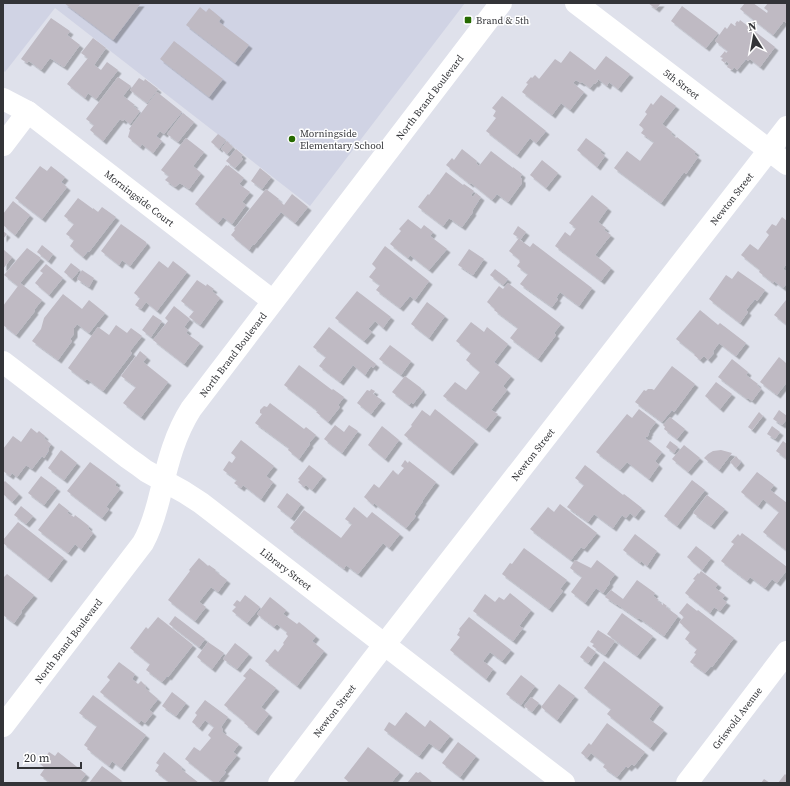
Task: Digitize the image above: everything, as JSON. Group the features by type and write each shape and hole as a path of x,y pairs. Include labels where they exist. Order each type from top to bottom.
{"street":[{"name":"North Brand Boulevard","path":"3,726 143,544 150,530 157,507 170,454 185,418 191,409 502,3"},
{"name":"5th Street","path":"576,3 787,164"},
{"name":"Morningside Court","path":"3,100 28,112 273,301"},
{"path":"3,145 28,112"},
{"name":"Newton Street","path":"279,783 384,645 787,127"},
{"name":"Library Street","path":"3,362 146,471 164,480 201,503 564,783"},
{"name":"Griswold Avenue","path":"687,783 787,652"}],"shaded area":[{"name":"Morningside Elementary School","path":"3,3 465,3 310,206 55,8 5,72 3,70"}],"building":[{"path":"64,3 141,3 113,40"},
{"path":"648,3 661,3 656,9"},
{"path":"745,3 753,3 767,13 768,11 764,8 768,3 787,3 787,22 786,23 784,21 773,35 740,9"},
{"path":"682,6 718,33 706,48 671,21"},
{"path":"200,7 206,12 209,8 221,18 219,22 249,45 235,63 186,25"},
{"path":"51,18 70,31 67,35 80,45 64,67 50,58 41,70 29,61 27,63 21,59"},
{"path":"740,20 775,47 760,67 750,59 748,61 746,59 737,70 734,67 732,70 727,67 729,64 726,61 725,63 721,60 723,58 720,57 725,51 726,53 728,51 715,41 725,27 727,29 731,23 735,26 737,21 739,22"},
{"path":"93,38 106,48 94,65 101,70 107,62 118,70 96,99 88,93 85,98 67,84 88,58 81,53"},
{"path":"174,41 223,79 209,97 160,59"},
{"path":"570,51 595,70 606,56 630,74 618,89 609,82 607,86 598,79 598,81 590,88 582,82 581,83 576,80 573,83 584,92 570,110 561,103 552,115 522,92 528,84 526,83 531,77 532,78 535,75 539,79 555,59 561,63"},
{"path":"118,77 131,86 123,96 140,111 130,124 124,119 123,121 120,119 103,141 90,130 94,125 86,119"},
{"path":"139,78 144,81 145,79 158,89 147,103 130,90"},
{"path":"157,92 182,112 164,134 160,131 156,136 162,141 153,153 142,144 140,147 128,137 129,129"},
{"path":"661,95 676,106 662,124 672,132 671,134 696,152 694,154 698,157 686,174 684,172 661,203 614,168 627,151 640,161 654,142 641,133 644,129 639,125 647,114 645,112 651,103 653,105"},
{"path":"502,96 546,131 536,143 530,138 517,155 486,131 496,118 493,116 496,111 492,108"},
{"path":"183,113 194,122 178,142 167,134"},
{"path":"218,134 226,140 219,149 211,142"},
{"path":"186,138 204,152 193,166 201,173 189,189 180,183 175,187 165,180 169,176 161,170"},
{"path":"586,138 602,150 600,152 605,156 597,167 577,150"},
{"path":"227,141 233,147 227,154 221,149"},
{"path":"236,149 243,155 241,157 243,159 235,168 226,161"},
{"path":"462,149 477,161 476,163 479,166 491,151 522,174 520,178 522,179 522,183 508,202 497,194 492,200 446,165 452,158 454,160"},
{"path":"542,160 558,173 546,188 530,175"},
{"path":"226,165 244,178 239,184 250,192 242,202 246,205 232,224 223,217 218,223 195,204"},
{"path":"40,166 47,171 51,166 65,177 61,182 67,187 42,219 15,198"},
{"path":"260,168 271,177 262,189 251,181"},
{"path":"446,172 463,185 464,184 474,191 471,195 473,197 476,193 481,197 472,211 473,212 462,227 449,218 443,226 418,207"},
{"path":"266,189 284,205 292,194 308,207 295,223 281,212 249,250 231,235 235,230 234,229"},
{"path":"592,195 608,208 598,222 606,228 604,230 611,235 595,255 611,268 601,281 555,246 565,232 570,236 576,228 569,223"},
{"path":"78,198 98,212 102,207 116,217 89,252 88,251 83,257 70,246 74,240 66,234 74,224 64,216"},
{"path":"13,201 30,215 15,235 3,225 3,214"},
{"path":"782,217 787,221 787,263 783,269 787,272 787,283 783,288 774,281 773,283 759,272 760,270 741,255 750,244 758,250 769,235 766,232 772,224 776,226"},
{"path":"408,219 421,229 424,225 433,232 430,236 447,249 429,270 410,255 408,258 390,244 401,231 399,229"},
{"path":"121,224 147,244 130,266 122,260 119,265 101,251"},
{"path":"518,226 526,232 520,240 530,247 533,243 592,288 579,306 560,292 556,298 558,299 552,307 520,284 528,274 517,266 520,260 509,251 519,238 513,234"},
{"path":"3,231 7,234 3,239"},
{"path":"42,245 53,254 48,261 37,252"},
{"path":"385,246 429,281 415,300 410,296 400,308 376,290 380,285 369,277 376,268 372,264"},
{"path":"27,248 41,258 20,283 42,300 16,335 3,325 3,306 18,286 4,275"},
{"path":"3,249 12,257 3,269"},
{"path":"469,249 484,259 473,275 458,265"},
{"path":"159,261 168,268 173,261 187,272 157,311 146,302 141,309 135,305 140,298 134,293"},
{"path":"71,263 80,270 72,279 64,272"},
{"path":"46,264 63,278 49,295 35,283 43,273 40,271"},
{"path":"495,269 508,279 503,285 490,275"},
{"path":"82,270 94,278 89,287 77,279"},
{"path":"738,271 765,290 757,301 755,299 746,310 748,312 740,323 709,299 726,275 732,279"},
{"path":"197,280 214,289 212,291 220,298 200,325 189,317 194,311 181,301"},
{"path":"508,283 561,324 554,333 556,335 538,359 510,338 518,328 494,310 495,309 487,302 499,286 503,289"},
{"path":"357,291 391,317 383,328 375,321 368,329 372,332 364,341 335,318"},
{"path":"63,294 82,309 89,300 105,313 89,333 77,324 74,328 74,334 70,339 72,341 58,360 32,341 41,329 44,318"},
{"path":"786,300 787,301 787,325 774,315"},
{"path":"427,302 445,316 429,338 411,324"},
{"path":"174,306 190,319 184,327 188,330 186,333 200,343 184,364 153,340 168,321 165,318"},
{"path":"700,310 718,325 720,323 746,343 736,356 719,343 713,351 714,353 708,360 704,356 700,360 694,355 695,354 676,339"},
{"path":"153,315 162,321 151,337 142,330"},
{"path":"471,322 484,332 487,327 508,344 494,362 511,376 503,386 507,390 491,410 498,414 486,429 443,396 455,382 466,390 480,372 466,360 471,353 456,341"},
{"path":"116,325 127,333 131,328 142,336 130,351 132,353 103,391 87,379 85,381 68,368 98,327 109,335"},
{"path":"329,327 376,364 373,368 371,366 365,375 353,365 340,382 319,366 326,357 313,347"},
{"path":"390,345 411,361 401,375 379,359"},
{"path":"140,351 147,357 143,362 168,382 141,417 123,403 136,387 121,376"},
{"path":"779,357 787,364 787,382 777,395 760,382"},
{"path":"732,359 748,372 746,375 758,384 757,385 761,389 752,401 748,398 747,399 718,377"},
{"path":"299,365 332,390 333,389 344,397 338,405 340,407 328,422 316,412 318,411 284,385"},
{"path":"672,366 695,384 674,412 672,410 662,422 635,402 644,390 654,390"},
{"path":"405,376 423,391 413,404 412,402 409,405 392,392"},
{"path":"716,382 732,394 720,409 705,396"},
{"path":"371,389 375,391 373,394 382,400 371,414 357,403 367,390 370,391"},
{"path":"270,403 304,429 306,427 316,435 299,459 288,450 289,448 255,423 262,414 260,413 260,410 264,406 267,407"},
{"path":"435,409 475,441 450,472 404,435 412,426 411,425 422,410 430,416"},
{"path":"639,409 656,422 645,438 662,452 655,461 659,465 649,479 627,462 620,470 596,452 627,414 632,418"},
{"path":"779,410 787,416 787,419 782,425 773,419"},
{"path":"759,412 763,416 752,430 748,427"},
{"path":"670,417 685,429 677,439 664,429 665,427 663,425"},
{"path":"335,425 344,432 349,425 358,431 342,453 324,439"},
{"path":"382,426 399,440 385,459 368,445"},
{"path":"772,426 780,432 775,439 767,434"},
{"path":"31,428 37,433 39,431 45,436 44,438 51,444 48,449 49,450 44,458 42,456 32,469 26,465 17,477 12,473 10,476 3,471 3,449 13,436 21,442"},
{"path":"241,440 274,466 266,476 273,482 261,499 243,485 241,488 234,483 237,480 223,470 229,461 232,463 236,457 231,453"},
{"path":"670,441 678,447 674,453 666,447"},
{"path":"783,441 787,444 787,459 776,451"},
{"path":"684,445 700,458 688,472 672,459"},
{"path":"61,450 77,463 64,480 48,468"},
{"path":"721,450 732,453 719,470 704,458 713,451"},
{"path":"736,456 741,462 736,468 730,462"},
{"path":"405,460 408,463 409,461 436,482 414,514 416,516 406,528 364,497 374,484 379,488 393,470 398,475 404,468 401,466"},
{"path":"90,462 117,482 115,485 120,489 106,507 109,509 102,518 67,491"},
{"path":"309,465 323,476 312,490 306,485 304,487 298,482 300,480 298,479"},
{"path":"585,465 642,508 635,517 630,513 626,518 622,515 613,528 594,514 588,522 567,507 584,485 575,478"},
{"path":"757,472 774,485 770,490 787,503 787,551 763,532 779,512 763,499 758,506 741,492"},
{"path":"41,476 57,488 44,505 28,493"},
{"path":"692,480 705,490 677,526 664,516"},
{"path":"5,481 19,494 12,502 3,494 3,483"},
{"path":"287,493 301,504 291,518 277,507"},
{"path":"707,495 725,509 711,526 693,513"},
{"path":"59,503 69,511 67,513 74,517 75,515 89,526 88,528 93,533 81,549 75,544 68,553 38,530"},
{"path":"560,504 597,533 584,549 581,547 571,560 530,529 548,507 554,512"},
{"path":"21,506 33,516 26,524 14,515"},
{"path":"354,507 367,518 372,512 400,534 389,548 383,543 358,574 346,565 344,569 290,528 304,510 341,538 352,524 345,519"},
{"path":"18,522 64,558 48,579 3,543 3,540"},
{"path":"742,533 787,567 787,570 777,583 772,579 765,588 750,577 747,581 721,561 734,544 731,542 738,534 740,536"},
{"path":"635,534 657,551 647,566 641,561 640,563 623,550"},
{"path":"696,546 711,558 702,570 687,557"},
{"path":"524,548 567,580 560,589 563,591 549,609 502,574"},
{"path":"199,558 227,580 218,592 211,587 199,602 206,607 195,621 168,600"},
{"path":"575,560 591,568 597,560 615,574 603,593 596,588 585,603 571,592 582,577 570,568"},
{"path":"701,571 718,584 715,588 725,595 722,599 727,602 720,611 714,607 710,613 685,593 695,580 693,579"},
{"path":"7,574 34,595 21,611 22,612 14,623 3,615 3,578"},
{"path":"637,580 655,593 653,596 659,600 657,601 663,605 663,603 678,616 664,636 639,618 638,619 605,597 611,590 623,599"},
{"path":"510,593 531,610 519,626 523,628 513,641 473,611 485,594 495,602 499,597 504,600"},
{"path":"245,595 260,607 247,623 232,611 236,607 233,605 237,600 240,602"},
{"path":"270,597 286,610 283,614 297,624 299,622 316,636 312,641 324,651 297,686 265,661 275,649 278,652 288,636 286,634 287,632 277,624 274,627 257,614"},
{"path":"687,603 734,638 712,667 711,666 705,673 690,662 696,654 694,653 697,649 685,639 690,632 679,622 684,617 679,613"},
{"path":"622,613 653,636 637,656 607,634"},
{"path":"175,616 205,639 199,647 169,624"},
{"path":"158,617 193,645 168,677 167,676 162,682 146,670 150,664 130,648 146,627 148,629"},
{"path":"469,617 511,650 502,661 490,652 483,661 493,669 486,679 450,650 460,637 457,635 460,630 459,629"},
{"path":"598,630 615,641 605,655 592,646 594,644 590,642"},
{"path":"208,642 224,653 212,669 197,657"},
{"path":"235,643 249,654 237,669 223,659"},
{"path":"588,646 596,652 588,663 580,657"},
{"path":"604,661 660,704 649,719 664,730 650,748 607,714 611,709 584,688"},
{"path":"119,662 135,674 132,679 138,684 141,681 146,686 145,688 158,699 149,710 153,713 145,723 141,720 139,723 100,692 110,680 107,677"},
{"path":"250,668 276,688 261,707 269,714 255,732 224,705 246,678 243,676"},
{"path":"521,675 535,686 521,705 506,694"},
{"path":"559,684 575,696 557,720 541,707"},
{"path":"172,692 186,703 176,716 162,706"},
{"path":"93,695 146,735 121,768 112,761 109,766 84,745 97,726 79,713"},
{"path":"531,697 539,703 532,712 524,706"},
{"path":"205,700 228,717 221,727 223,730 222,732 239,744 233,752 237,755 224,771 226,772 217,783 185,759 194,747 200,751 211,738 208,735 214,727 205,720 199,728 192,722 197,715 195,713"},
{"path":"406,712 425,727 430,720 450,736 439,750 429,743 419,756 384,730 389,722 395,726"},
{"path":"607,723 645,752 634,766 632,764 628,768 626,766 617,777 603,767 605,764 591,753 587,758 581,753 589,743 591,745"},
{"path":"458,742 476,756 460,777 442,763"},
{"path":"368,747 400,772 391,783 350,783 344,778"},
{"path":"49,752 55,756 58,752 86,774 79,783 51,783 40,775 45,768 40,764"},
{"path":"164,752 182,767 181,769 199,783 167,783 168,781 155,771 159,765 156,763"},
{"path":"102,766 122,781 120,783 89,783"},
{"path":"416,772 420,772 431,781 431,783 407,783"},
{"path":"785,774 787,776 787,783 778,783"},
{"path":"764,779 770,783 761,783"}],"place":[{"name":"Brand & 5th","path":"468,20"},
{"name":"Morningside Elementary School","path":"292,139"}]}
